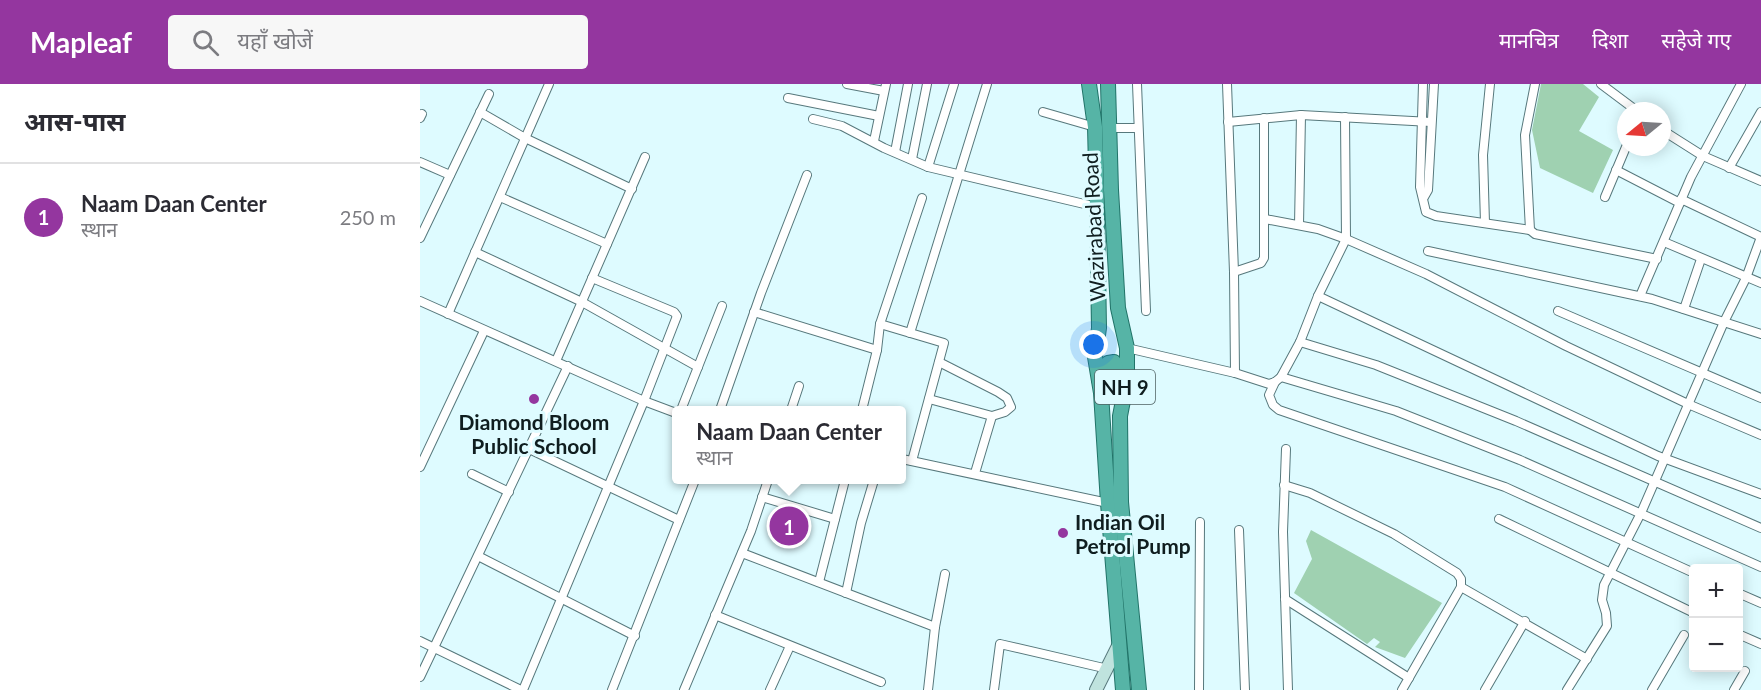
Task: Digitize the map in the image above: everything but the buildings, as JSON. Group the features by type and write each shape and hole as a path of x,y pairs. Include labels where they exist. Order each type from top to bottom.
{"highway":[{"name":"Wazirabad Road","path":"1089,84 1095,127 1097,207 1099,328 1095,357 1099,382 1123,690"},
{"name":"Wazirabad Road","path":"1108,84 1118,308 1127,348 1127,380 1120,416 1121,502 1139,690"},
{"path":"1099,382 1102,369 1108,363 1114,362 1123,395"}],"main road":[{"path":"1096,690 1119,644"}],"street":[{"path":"448,314 549,84"},
{"path":"847,84 885,88 874,141"},
{"path":"895,152 908,84"},
{"path":"912,159 927,84"},
{"path":"928,166 954,84"},
{"path":"910,333 987,84"},
{"path":"1137,84 1146,310"},
{"path":"1227,84 1235,373"},
{"path":"1423,84 1428,190 1424,197 1425,209 1430,216 1530,230 1535,234 1658,259"},
{"path":"1426,122 1434,84"},
{"path":"1485,223 1483,155 1490,84"},
{"path":"1530,230 1525,135 1535,84"},
{"path":"1601,84 1625,102"},
{"path":"1640,296 1658,259 1681,201 1741,84"},
{"path":"421,232 489,94"},
{"path":"788,98 879,116"},
{"path":"480,112 525,138 632,189"},
{"path":"1043,112 1095,127"},
{"path":"1729,168 1761,112"},
{"path":"1228,122 1300,115 1426,122"},
{"path":"1299,225 1300,115"},
{"path":"1346,117 1346,239 1318,296 1300,342 1269,395 1273,405 1279,410 1505,487 1689,571"},
{"path":"1234,272 1261,263 1264,258 1264,118"},
{"path":"813,119 842,126 928,166 1097,207"},
{"path":"1109,128 1138,128"},
{"path":"1671,135 1703,156 1761,181"},
{"path":"1605,197 1622,156"},
{"path":"556,361 645,157"},
{"path":"420,162 450,175"},
{"path":"1567,690 1607,626 1608,621 1601,592 1641,513 1724,322 1746,278 1761,237 1616,170"},
{"path":"722,406 753,312 807,175"},
{"path":"500,196 607,244"},
{"path":"863,406 877,350 880,324 922,198"},
{"path":"1265,219 1318,229 1346,239 1426,274 1566,346 1688,404 1761,435"},
{"path":"1664,242 1761,283"},
{"path":"1428,251 1640,296 1761,334"},
{"path":"476,252 582,302 698,367"},
{"path":"1684,309 1701,259"},
{"path":"420,642 522,690 677,316 674,312 592,278"},
{"path":"1318,296 1665,458 1761,494"},
{"path":"420,301 484,331 672,411"},
{"path":"683,406 722,306"},
{"path":"1558,311 1761,398"},
{"path":"753,312 877,350"},
{"path":"880,324 944,343 912,461"},
{"path":"420,467 484,331"},
{"path":"1300,342 1376,365 1516,421 1761,528"},
{"path":"1127,348 1235,373 1269,384 1278,379 1396,411 1521,460 1761,567"},
{"path":"929,399 992,416 1005,412 1011,407 1007,398 939,362"},
{"path":"420,677 568,366"},
{"path":"793,406 799,386"},
{"path":"975,473 992,416"},
{"path":"529,449 679,520"},
{"path":"1286,449 1282,532 1288,690"},
{"path":"906,460 1108,503"},
{"path":"472,474 509,492"},
{"path":"612,690 693,484"},
{"path":"684,690 742,553 767,484"},
{"path":"819,582 844,484"},
{"path":"846,593 861,523 873,484"},
{"path":"1284,485 1310,493 1394,534 1457,573 1461,579 1461,587 1402,690"},
{"path":"762,497 835,519"},
{"path":"1499,519 1689,611"},
{"path":"1199,690 1200,522"},
{"path":"1239,530 1245,690"},
{"path":"742,553 936,627"},
{"path":"478,556 634,636"},
{"path":"928,690 945,573"},
{"path":"1461,587 1587,658"},
{"path":"1743,595 1761,603"},
{"path":"1285,599 1409,678"},
{"path":"715,615 881,682"},
{"path":"1485,690 1525,621"},
{"path":"1652,690 1684,635"},
{"path":"1743,636 1761,644"},
{"path":"994,690 1000,644 1108,669"},
{"path":"770,690 790,646"},
{"path":"1734,690 1744,671"}],"green space":[{"path":"1541,84 1583,84 1599,97 1579,131 1613,150 1593,193 1540,168 1532,130"},
{"path":"1311,530 1442,603 1405,658 1375,647 1380,642 1374,638 1367,644 1294,593 1312,559 1306,541"}],"place":[{"name":"Diamond Bloom Public School","path":"534,399"},
{"name":"Naam Daan Center","path":"789,526"},
{"name":"Indian Oil Petrol Pump","path":"1063,533"}]}
